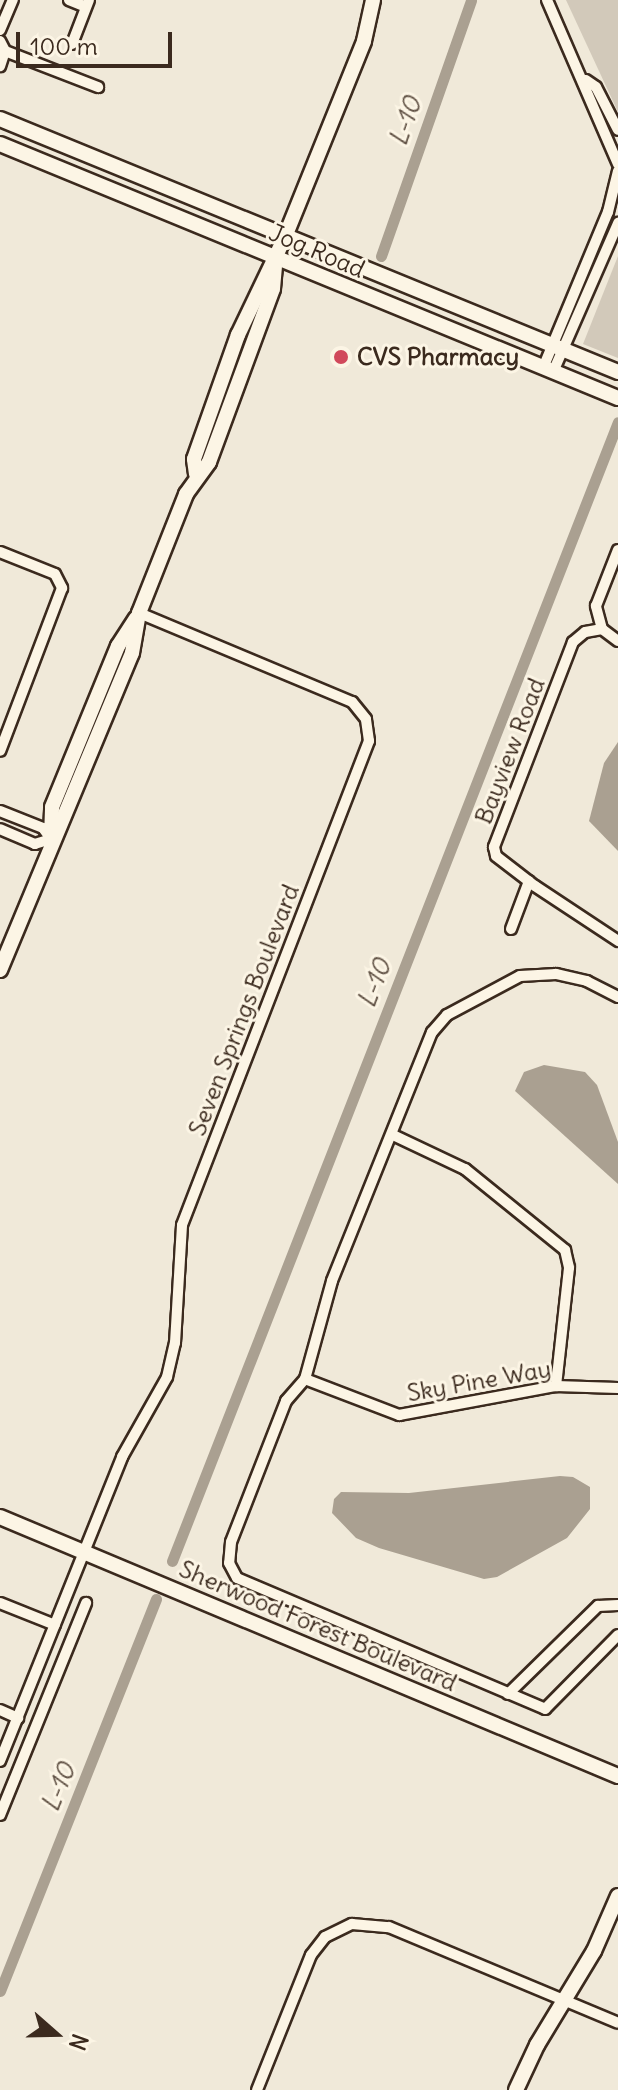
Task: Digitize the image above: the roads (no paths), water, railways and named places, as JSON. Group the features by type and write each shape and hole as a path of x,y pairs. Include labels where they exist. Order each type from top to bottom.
{"street":[{"path":"0,30 13,0"},
{"path":"69,0 87,3 72,44"},
{"path":"0,970 51,839 52,807 118,646 139,613 196,474 194,459 232,350 262,276 276,257 285,237 364,41 373,0"},
{"path":"547,0 586,80 618,164"},
{"path":"0,66 3,46 98,87"},
{"path":"586,80 596,87 618,130"},
{"name":"Jog Road","path":"0,119 618,372"},
{"name":"Jog Road","path":"0,144 618,398"},
{"path":"558,348 608,212 618,171"},
{"path":"548,370 618,223"},
{"path":"618,550 596,606 602,629 618,641"},
{"path":"0,552 55,574 62,588 0,751"},
{"name":"Seven Springs Boulevard","path":"0,1761 122,1457 167,1377 175,1343 182,1225 369,741 362,712 345,698 139,613"},
{"name":"Bayview Road","path":"602,629 585,632 573,642 494,847 496,856 618,941"},
{"path":"0,811 43,828 51,839"},
{"path":"0,829 35,844 51,839"},
{"path":"511,929 529,881"},
{"path":"618,997 587,981 556,974 520,976 474,998 432,1032 332,1281 305,1379 286,1401 231,1542 229,1563 237,1578 545,1709 618,1635"},
{"path":"393,1135 465,1169 565,1250 569,1268 556,1386"},
{"name":"Sky Pine Way","path":"305,1379 399,1415 556,1386 618,1388"},
{"name":"Sherwood Forest Boulevard","path":"0,1517 618,1776"},
{"path":"0,1603 55,1625"},
{"path":"0,1815 86,1603"},
{"path":"508,1694 598,1606 618,1605"},
{"path":"0,1710 18,1718"},
{"path":"516,2090 618,1896"},
{"path":"257,2090 315,1949 338,1929 367,1922 618,2023"}],"waterway":[{"name":"L-10","path":"381,256 471,0"},
{"name":"L-10","path":"172,1561 618,422"},
{"name":"L-10","path":"0,1991 156,1599"}],"place":[{"name":"CVS Pharmacy","path":"341,357"}]}
